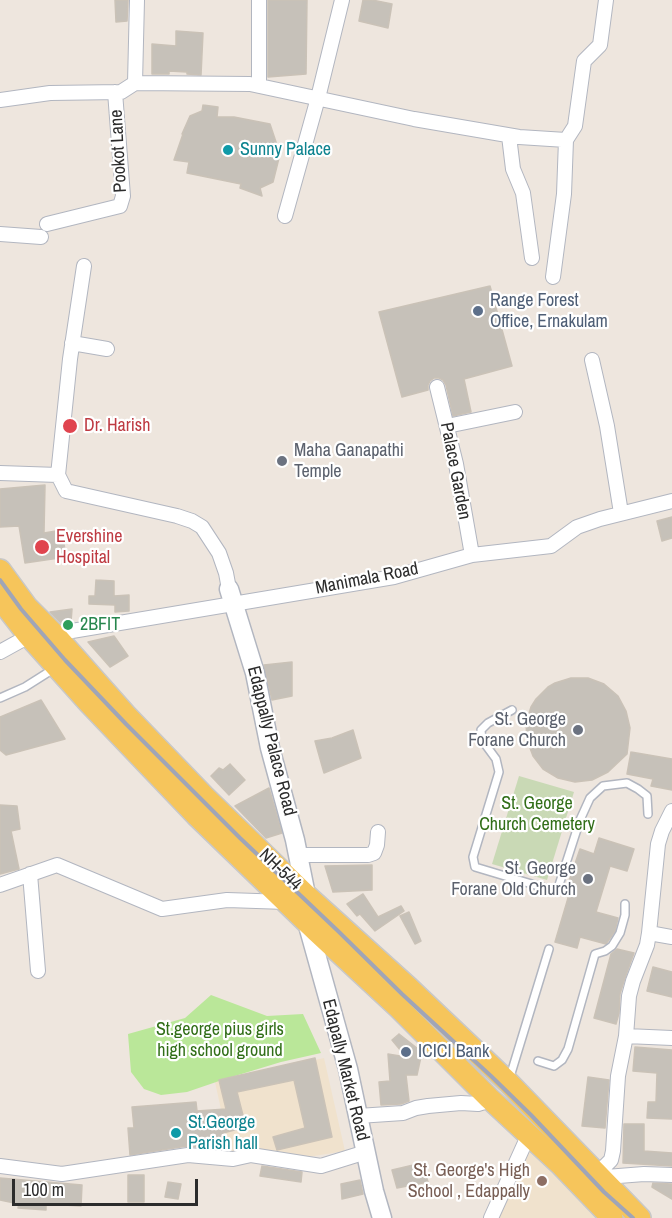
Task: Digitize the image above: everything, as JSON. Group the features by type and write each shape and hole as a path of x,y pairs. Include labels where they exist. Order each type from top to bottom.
{"main road":[{"name":"NH-544","path":"0,570 27,607 204,796 317,923 489,1098 529,1134 568,1159"},
{"name":"NH-544","path":"0,599 29,636 89,703 196,815 296,898"},
{"name":"NH-544","path":"317,923 410,988 508,1082 568,1159"},
{"path":"462,1071 478,1053"},
{"path":"568,1159 586,1158 647,1218"},
{"path":"568,1159 612,1218"},
{"path":"568,1159 593,1190 622,1218"},
{"path":"568,1159 640,1218"}],"street":[{"path":"135,83 137,0"},
{"path":"259,0 259,86"},
{"path":"285,216 342,0"},
{"path":"552,277 564,194 566,140 575,126 584,61 600,45 606,0"},
{"path":"0,100 50,93 121,92 135,83 239,84 259,86 414,119 508,136 566,140"},
{"name":"Pookot Lane","path":"0,234 44,231 120,206 123,196 115,92"},
{"path":"508,136 513,169 523,193 532,258"},
{"path":"84,266 72,343 58,475 66,491 177,516 202,527 219,553 231,596"},
{"path":"72,343 107,349"},
{"path":"592,360 607,426 621,513"},
{"name":"Palace Garden","path":"437,387 456,464 472,555"},
{"path":"447,426 515,412"},
{"path":"0,473 58,475"},
{"name":"Manimala Road","path":"29,636 54,634 231,596 394,577 472,555 551,546 577,527 621,513 672,501"},
{"name":"Edappally Palace Road","path":"231,596 255,673 270,748 295,840 298,855 296,898"},
{"path":"0,652 29,636"},
{"path":"672,811 658,844 647,945 629,996 626,1036 618,1076 613,1151 603,1174 672,1175"},
{"path":"298,855 368,855 374,853 378,832"},
{"path":"0,885 57,865 162,909 227,900 296,898"},
{"path":"30,874 38,971"},
{"name":"Edapally Market Road","path":"317,923 374,1191 382,1218"},
{"path":"649,933 672,937"},
{"path":"626,1036 672,1038"},
{"path":"358,1116 403,1113 428,1106 478,1104 492,1100 489,1098"},
{"path":"491,1218 529,1134"},
{"path":"0,1166 62,1174 188,1155 233,1159 250,1155 321,1166 366,1152"}],"lane":[{"path":"0,698 25,687 57,667"},
{"path":"512,710 488,723 481,730 482,740 496,759 500,772 473,857 475,867 555,891 560,885 580,820 590,798 603,786 627,783 638,789 647,796 648,814"},
{"path":"538,1061 554,1066 562,1060 568,1049 595,954 606,951 612,946 620,933 625,915 625,904"},
{"path":"508,1082 549,949"}],"shaded area":[{"path":"324,1058 345,1151 308,1157 260,1150 230,1151 215,1082"},
{"name":"St. George's High School , Edappally","path":"532,1144 607,1218 497,1218"}],"green space":[{"name":"St. George Church Cemetery","path":"519,776 574,792 547,880 492,864"},
{"name":"St.george pius girls high school ground","path":"211,995 267,1016 303,1014 321,1053 281,1062 187,1092 161,1095 144,1089 131,1072 128,1034 185,1018"}],"building":[{"path":"115,0 128,0 127,21 116,22"},
{"path":"268,0 307,0 306,74 268,77"},
{"path":"363,0 392,4 388,28 359,21"},
{"path":"176,31 203,33 201,75 169,71 169,74 152,74 152,44 176,46"},
{"name":"Sunny Palace","path":"203,105 218,107 217,117 234,117 270,124 280,154 273,182 260,188 262,196 240,188 241,184 187,173 189,162 174,160 190,116 202,111"},
{"path":"490,286 512,366 464,379 471,412 453,416 446,385 439,378 430,381 428,390 402,397 379,312"},
{"path":"45,485 44,533 62,530 66,557 25,563 19,526 0,527 0,489"},
{"path":"672,517 672,538 662,541 657,521"},
{"path":"96,580 114,581 114,596 129,595 129,611 115,612 115,605 89,604 89,596 95,596"},
{"path":"72,609 71,622 62,624 50,612"},
{"path":"114,636 128,656 110,667 88,642"},
{"path":"292,662 292,696 272,700 264,665"},
{"name":"St. George Forane Church","path":"571,678 588,678 604,684 618,696 626,711 630,728 627,754 608,772 592,780 575,782 558,778 543,769 533,756 527,740 526,723 536,699 548,687"},
{"path":"41,700 65,739 6,755 0,750 0,717"},
{"path":"353,730 361,758 324,773 315,741 332,738"},
{"path":"631,752 672,759 672,790 651,786 653,779 627,774"},
{"path":"230,764 245,780 229,795 211,776 219,768 223,770"},
{"path":"269,788 282,833 266,838 235,806"},
{"path":"0,805 17,806 20,829 11,831 19,869 0,874"},
{"path":"599,838 634,849 627,871 610,866 596,912 618,918 615,931 606,944 580,937 577,948 555,942 571,888 567,887 580,849 594,854"},
{"path":"372,865 372,890 333,892 325,866"},
{"path":"363,894 378,917 401,906 404,911 375,931 360,914 357,916 347,904"},
{"path":"409,912 421,941 415,944 400,916"},
{"path":"617,949 634,953 620,994 616,1024 594,1018 611,954"},
{"path":"653,967 672,972 672,997 647,991"},
{"path":"399,1034 422,1052 417,1075 406,1075 409,1101 401,1104 381,1105 379,1082 390,1081 388,1054 406,1057 392,1040"},
{"path":"635,1047 672,1050 672,1119 647,1118 648,1102 656,1102 657,1073 633,1071"},
{"path":"315,1058 332,1137 277,1150 273,1137 305,1128 294,1080 237,1092 246,1127 223,1133 224,1138 210,1139 210,1148 187,1146 130,1155 128,1128 134,1128 132,1107 196,1102 197,1111 226,1109 219,1080"},
{"path":"588,1077 609,1080 605,1128 582,1126"},
{"path":"624,1124 644,1124 644,1151 672,1153 672,1166 623,1163"},
{"path":"422,1163 428,1182 397,1188 392,1170"},
{"path":"262,1166 302,1172 301,1182 260,1176"},
{"path":"128,1175 144,1175 144,1202 128,1202"},
{"path":"0,1178 82,1185 81,1206 46,1204 46,1210 18,1208 19,1204 0,1200"},
{"path":"360,1180 363,1194 342,1199 341,1184"},
{"path":"168,1182 181,1184 178,1199 165,1197"},
{"path":"653,1183 672,1184 672,1199 652,1187"}],"railway":[{"path":"0,580 21,609 65,660 126,724 240,838 491,1076 604,1192 633,1218"}],"place":[{"name":"Sunny Palace","path":"228,150"},
{"name":"Range Forest Office, Ernakulam","path":"478,311"},
{"name":"Dr. Harish","path":"70,426"},
{"name":"Maha Ganapathi Temple","path":"282,461"},
{"name":"Evershine Hospital","path":"42,547"},
{"name":"2BFIT","path":"68,625"},
{"name":"St. George Forane Church","path":"578,730"},
{"name":"St. George Forane Old Church","path":"588,879"},
{"name":"ICICI Bank","path":"406,1052"},
{"name":"St.George Parish hall","path":"176,1133"},
{"name":"St. George's High School , Edappally","path":"542,1181"}]}
